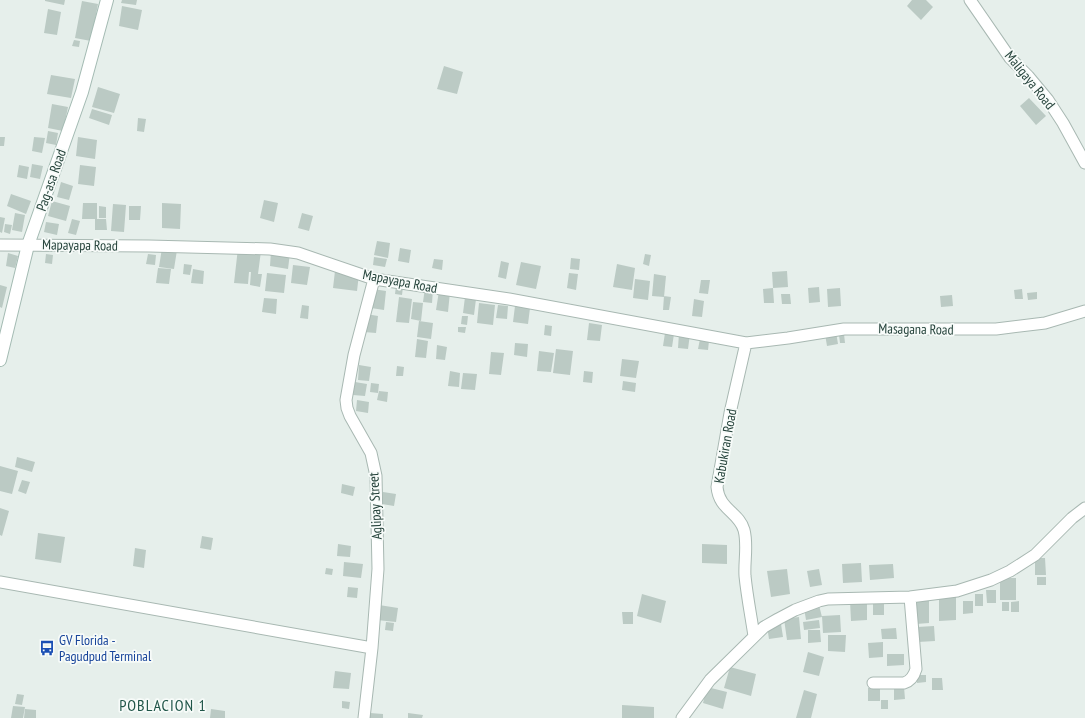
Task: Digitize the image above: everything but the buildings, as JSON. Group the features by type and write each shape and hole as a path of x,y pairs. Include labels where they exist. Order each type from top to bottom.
{"main road":[{"name":"Pag-asa Road","path":"0,360 28,245 82,92 107,0"}],"street":[{"name":"Maligaya Road","path":"970,0 1010,58 1028,76 1048,100 1063,123 1085,163"},
{"name":"Mapayapa Road","path":"0,245 270,249 298,253 374,279 509,299 746,343"},
{"name":"Aglipay Street","path":"364,718 372,648 378,569 376,476 371,453 350,416 346,400 354,355 374,279"},
{"name":"Masagana Road","path":"746,343 788,338 844,328 996,329 1045,323 1085,311"},
{"name":"Kabukiran Road","path":"746,343 730,413 717,487 720,501 740,522 744,531 745,575 754,636"},
{"path":"682,718 710,680 764,627 778,619 820,601 910,597 957,591 991,580 1010,571 1035,555 1072,518 1085,508"},
{"path":"0,582 372,648"},
{"path":"873,683 904,683 908,682 914,674 916,669 910,597"}],"place":[{"name":"GV Florida - Pagudpud Terminal","path":"47,648"}],"district":[{"name":"POBLACION 1","path":"163,705"}]}
